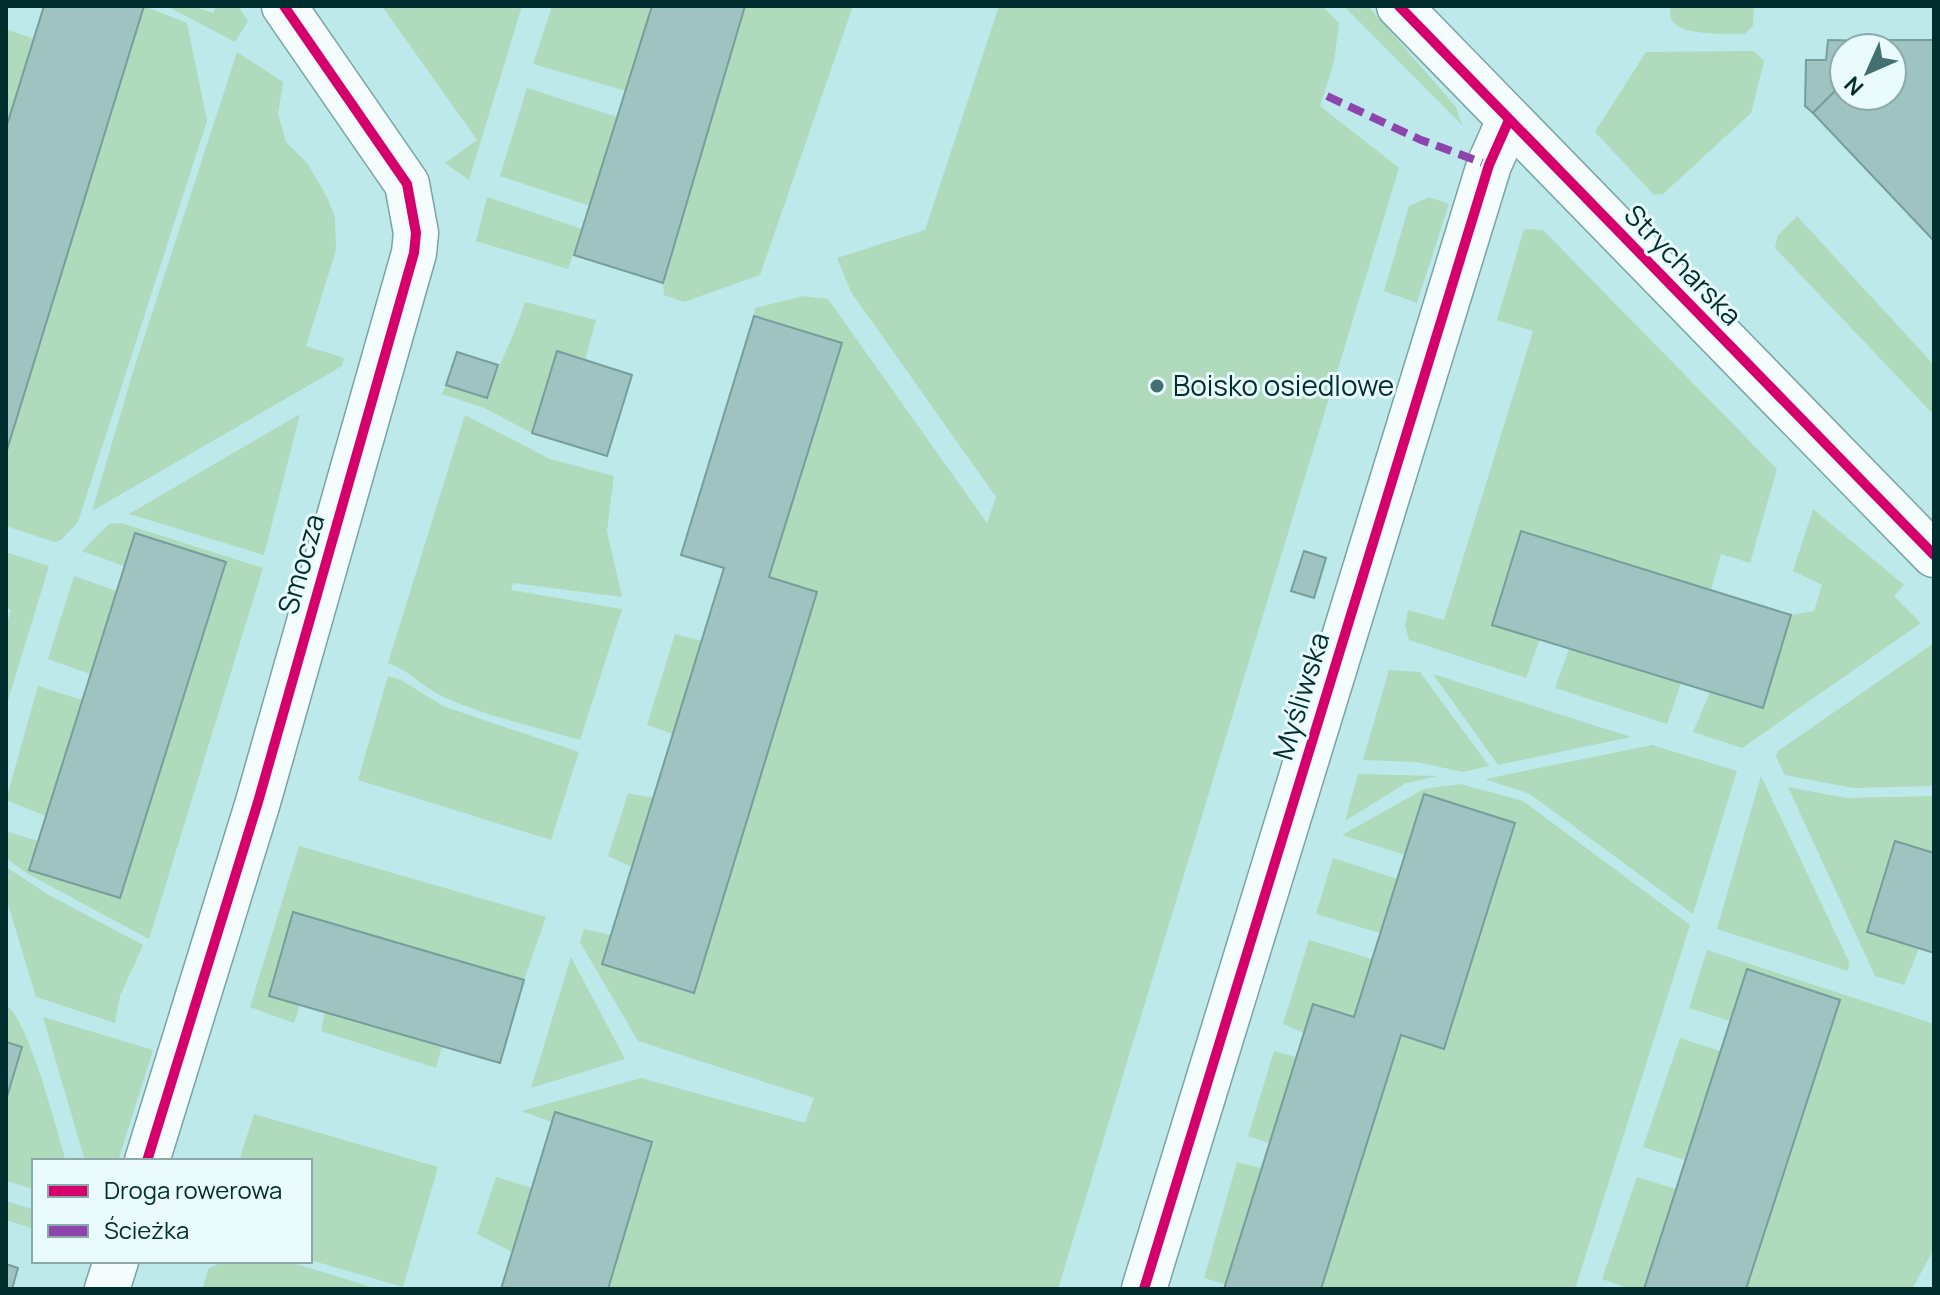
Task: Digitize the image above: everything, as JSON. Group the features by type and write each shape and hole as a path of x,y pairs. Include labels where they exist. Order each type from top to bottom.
{"street":[{"name":"Smocza","path":"148,1159 258,802 414,253 416,233 407,184 284,6"},
{"name":"Strycharska","path":"1399,6 1934,555"},
{"name":"Myśliwska","path":"1144,1289 1489,165 1509,120"},
{"path":"107,1289 115,1263"}],"green space":[{"path":"144,6 187,23 207,121 78,522 61,540 54,542 6,526 6,453"},
{"path":"167,6 191,6 213,13 216,6 238,6 248,21 235,42"},
{"path":"382,6 522,6 469,180 445,163 477,140"},
{"path":"552,6 652,6 626,91 533,64"},
{"path":"745,6 853,6 760,275 684,302 664,295 663,283"},
{"path":"999,6 1322,6 1339,23 1334,62 1320,106 1399,168 1058,1289 608,1289 652,1142 555,1112 552,1122 521,1111 641,1078 805,1123 814,1098 638,1041 580,942 584,929 611,935 602,964 694,992 817,592 769,577 842,343 754,316 755,308 803,296 828,299 987,523 996,497 851,292 837,258 925,230"},
{"path":"1344,6 1368,6 1456,107 1462,125"},
{"path":"1671,6 1754,6 1753,26 1745,34 1697,32 1676,24 1670,17"},
{"path":"6,29 34,39 8,121 6,120"},
{"path":"1754,51 1764,61 1751,113 1663,194 1654,195 1595,132 1646,52"},
{"path":"237,52 283,82 278,114 286,142 307,163 335,218 336,250 306,346 344,358 342,366 92,511 132,375"},
{"path":"527,88 617,117 590,206 500,176"},
{"path":"487,197 582,229 568,269 476,241"},
{"path":"1429,197 1449,204 1417,303 1384,291 1409,206"},
{"path":"1797,216 1934,365 1934,415 1775,248 1778,235"},
{"path":"1524,229 1543,230 1777,469 1750,563 1721,554 1711,590 1521,531 1540,639 1526,678 1409,640 1405,625 1408,610 1444,620 1533,331 1497,320"},
{"path":"525,302 596,320 585,360 557,352 532,433 484,408 442,394 446,385 487,398"},
{"path":"300,414 264,555 129,514"},
{"path":"465,415 550,459 614,476 607,531 622,597 513,583 511,590 622,609 580,740 462,705 388,663"},
{"path":"1813,509 1904,585 1894,596 1921,623 1742,748 1693,732 1710,692 1763,708 1791,615 1814,611 1822,585 1793,571"},
{"path":"121,523 263,568 149,939 26,873 6,858 6,831 38,841 29,870 120,898 226,562 135,533 124,566 82,551 109,524"},
{"path":"6,552 49,566 6,707 6,626 11,610 6,608"},
{"path":"74,576 117,591 90,674 48,659"},
{"path":"675,634 702,641 673,734 647,725"},
{"path":"1934,643 1934,786 1853,788 1785,775 1776,757 1778,751"},
{"path":"1569,649 1681,683 1667,724 1555,688"},
{"path":"1389,670 1420,672 1489,766 1463,772 1416,762 1363,760"},
{"path":"1433,674 1631,737 1498,765"},
{"path":"388,676 401,680 443,706 579,752 551,840 358,780"},
{"path":"38,686 82,700 46,816 6,800"},
{"path":"1652,745 1737,771 1693,914 1530,794 1485,779"},
{"path":"1358,774 1438,776 1406,783 1345,821"},
{"path":"1761,776 1849,962 1848,971 1717,929"},
{"path":"1460,784 1523,801 1690,925 1575,1289 1321,1289 1401,1035 1514,823 1424,794 1405,855 1342,835 1424,789"},
{"path":"1788,787 1846,798 1934,796 1934,853 1895,841 1867,932 1919,948 1904,985 1875,976"},
{"path":"628,793 653,798 632,867 608,856"},
{"path":"299,846 546,917 524,980 293,912 269,995 300,1005 294,1023 250,1007"},
{"path":"1333,858 1397,879 1380,933 1316,914"},
{"path":"6,867 49,895 143,945 120,996 115,1023 36,997 6,898"},
{"path":"1309,940 1372,959 1354,1017 1313,1004 1304,1033 1283,1024"},
{"path":"1707,950 1934,1024 1934,1249 1912,1289 1746,1289 1839,1000 1747,969 1730,1021 1689,1008"},
{"path":"571,957 625,1059 531,1088"},
{"path":"6,1005 15,1014 32,1052 65,1159 32,1159 32,1188 6,1181 6,1100 22,1048 6,1042"},
{"path":"325,1012 442,1046 436,1068 321,1031"},
{"path":"43,1017 153,1050 119,1159 84,1159"},
{"path":"1680,1038 1720,1051 1685,1160 1643,1147"},
{"path":"1274,1051 1296,1057 1269,1143 1248,1136"},
{"path":"254,1114 438,1167 403,1287 312,1261 312,1159 240,1159"},
{"path":"1237,1162 1261,1168 1225,1284 1204,1278"},
{"path":"496,1177 532,1188 512,1252 477,1234"},
{"path":"1637,1177 1676,1189 1644,1289 1631,1289 1602,1279"},
{"path":"6,1201 32,1209 32,1228 6,1220"},
{"path":"221,1263 293,1263 377,1289 202,1289 209,1268"}],"building":[{"path":"44,6 144,6 6,453 6,128"},
{"path":"652,6 745,6 663,283 574,255"},
{"path":"1828,40 1828,98 1813,113 1805,106 1806,60 1826,60"},
{"path":"1908,40 1934,40 1934,241 1813,113 1828,98 1828,112 1908,112"},
{"path":"754,316 842,343 769,577 817,592 694,993 602,964 724,568 681,555"},
{"path":"557,351 632,375 607,456 532,433"},
{"path":"457,352 498,365 487,398 446,385"},
{"path":"1521,531 1791,615 1763,708 1492,625"},
{"path":"135,533 226,562 120,898 29,870"},
{"path":"1304,551 1326,558 1314,598 1291,591"},
{"path":"1424,794 1515,823 1444,1049 1401,1035 1321,1289 1224,1289 1313,1004 1354,1017"},
{"path":"1895,841 1934,853 1934,953 1867,932"},
{"path":"293,912 524,980 500,1063 269,996"},
{"path":"1747,969 1840,1000 1746,1289 1644,1289"},
{"path":"6,1042 22,1047 6,1100"},
{"path":"555,1112 652,1142 608,1289 501,1289"},
{"path":"6,1264 18,1268 12,1289 6,1289"}],"marked path":[{"path":"1327,96 1421,140 1489,165"}],"cycle path":[{"path":"148,1159 258,802 414,253 416,233 407,184 284,6"},
{"path":"1399,6 1934,555"},
{"path":"1144,1289 1489,165 1509,120"}],"place":[{"name":"Boisko osiedlowe","path":"1157,386"}]}
